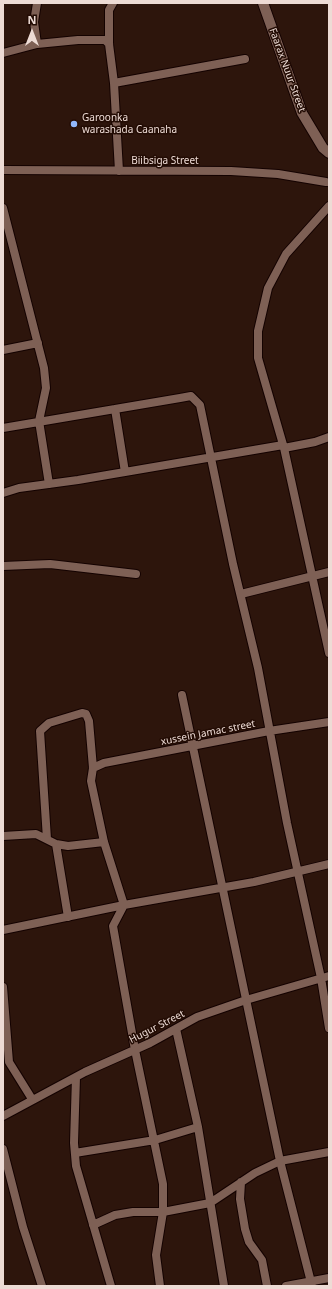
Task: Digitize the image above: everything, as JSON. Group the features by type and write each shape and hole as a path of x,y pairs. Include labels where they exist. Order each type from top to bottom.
{"main road":[{"name":"Faarax Nuur Street","path":"263,3 302,113 323,148 329,153"}],"street":[{"path":"37,3 34,22 37,44"},
{"path":"113,3 109,10 109,44 114,83 119,171"},
{"path":"3,53 37,44 84,40 105,40 109,44"},
{"path":"114,83 245,59"},
{"name":"Biibsiga Street","path":"3,170 253,172 328,183"},
{"path":"329,206 286,254 268,288 258,331 258,358 283,447 329,653"},
{"path":"3,208 44,368 46,388 39,421 48,484"},
{"path":"3,350 38,344"},
{"path":"3,428 191,396 200,405 258,668 286,823 325,977 329,1028"},
{"path":"115,408 126,472"},
{"path":"3,493 19,488 315,442 329,437"},
{"path":"3,566 50,564 136,574"},
{"path":"241,594 329,572"},
{"path":"182,695 280,1161 312,1284"},
{"path":"47,839 39,736 44,726 82,713 86,714 89,721 93,768 91,781 104,842 124,905 113,926 135,1050 163,1184 163,1212 156,1255 160,1286"},
{"name":"xussein Jamac street","path":"93,768 104,763 269,731 329,722"},
{"path":"3,836 36,834 56,844 68,846 104,842"},
{"path":"56,844 68,917"},
{"path":"3,930 124,905 298,873 329,864"},
{"name":"Hugur Street","path":"3,1116 32,1099 135,1050 197,1017 246,1000 325,977"},
{"path":"3,987 4,1025 9,1062 32,1099"},
{"path":"176,1029 198,1127 224,1286"},
{"path":"76,1077 76,1166 111,1286"},
{"path":"75,1153 154,1140 198,1127"},
{"path":"3,1149 23,1226 42,1286"},
{"path":"93,1226 115,1215 133,1212 163,1212 210,1203 241,1182 280,1161 329,1152"},
{"path":"241,1182 240,1200 245,1229 249,1242 262,1260 268,1286"},
{"path":"286,1286 312,1284 329,1278"}],"place":[{"name":"Garoonka warashada Caanaha","path":"74,124"}]}
